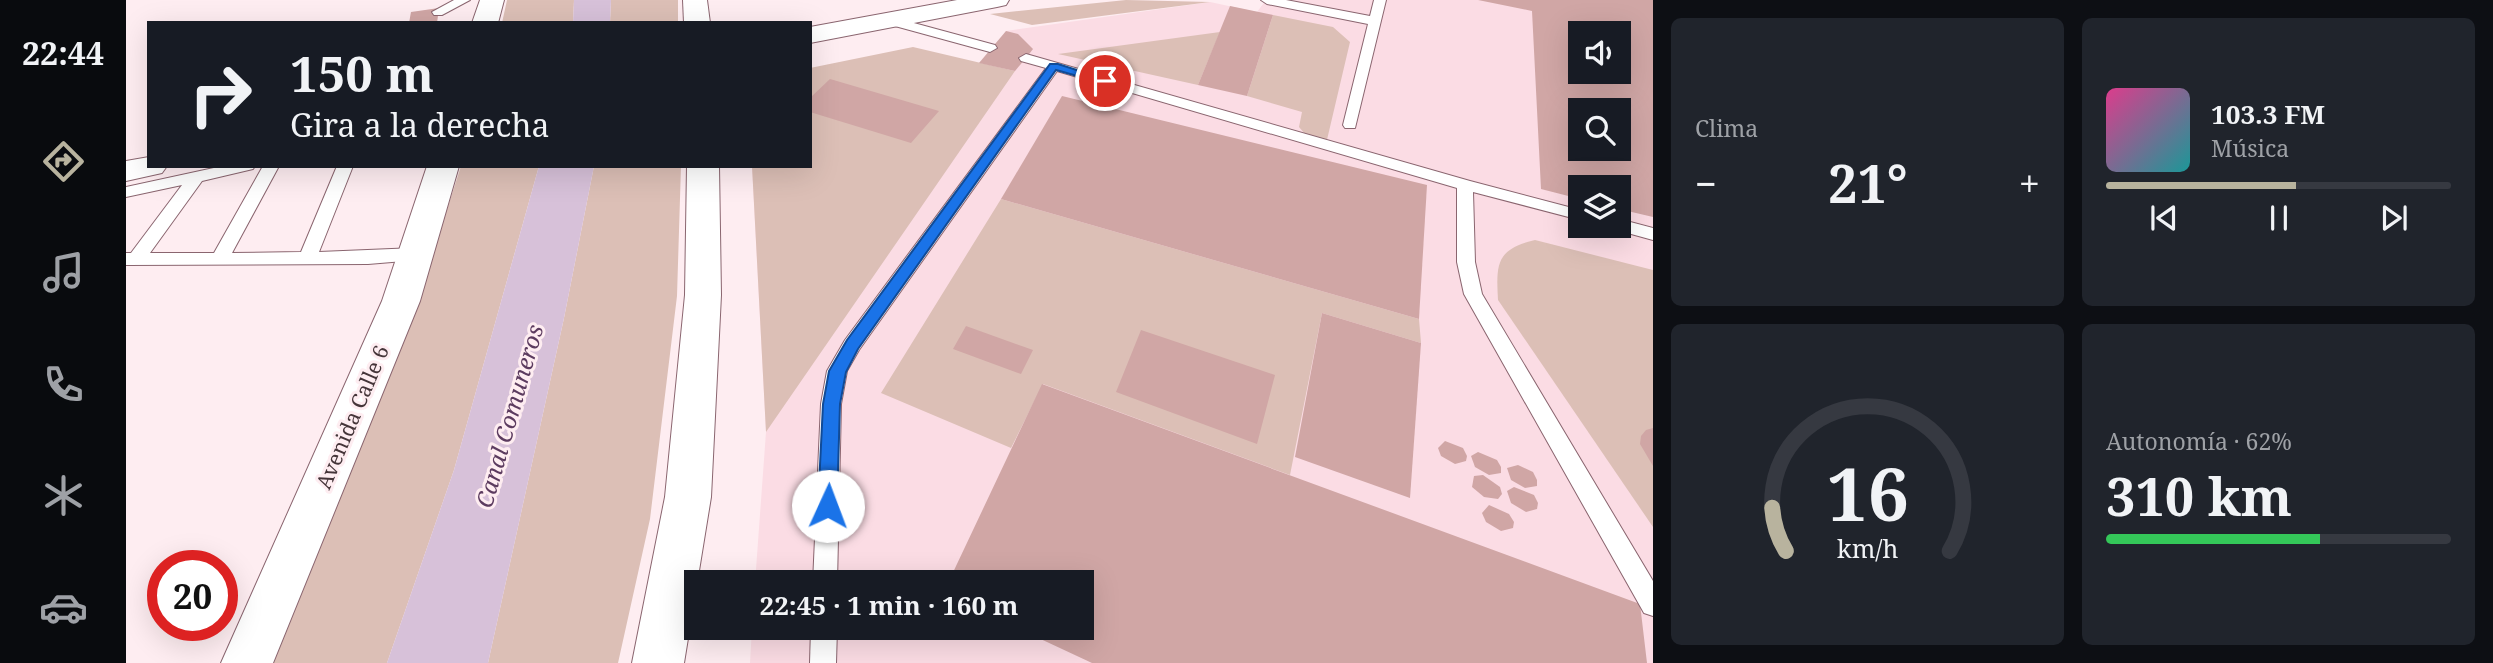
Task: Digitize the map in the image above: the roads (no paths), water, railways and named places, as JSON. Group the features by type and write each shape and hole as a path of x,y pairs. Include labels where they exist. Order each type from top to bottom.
{"main road":[{"path":"486,21 492,0"},
{"path":"695,0 697,21"},
{"path":"812,35 997,0"},
{"path":"126,171 147,167"},
{"name":"Avenida Calle 6","path":"247,663 401,301 442,168"},
{"path":"658,663 688,497 703,295 704,168"}],"lane":[{"path":"438,12 464,0"},
{"path":"1267,0 1374,21"},
{"path":"1350,125 1380,0"},
{"path":"888,20 990,48"},
{"path":"1026,58 1465,185 1568,212"},
{"path":"825,570 831,404 838,371 852,345 1054,66"},
{"path":"126,192 238,168"},
{"path":"220,258 270,168"},
{"path":"308,257 344,168"},
{"path":"131,259 196,177"},
{"path":"1465,185 1466,262 1473,294 1653,604"},
{"path":"1631,228 1653,234"},
{"path":"131,259 368,257 416,254"},
{"path":"823,663 824,640"}],"water":[{"path":"574,0 611,0 610,21 573,21"},
{"name":"Canal Comuneros","path":"538,168 594,168 564,318 488,663 387,663 454,470"}]}
